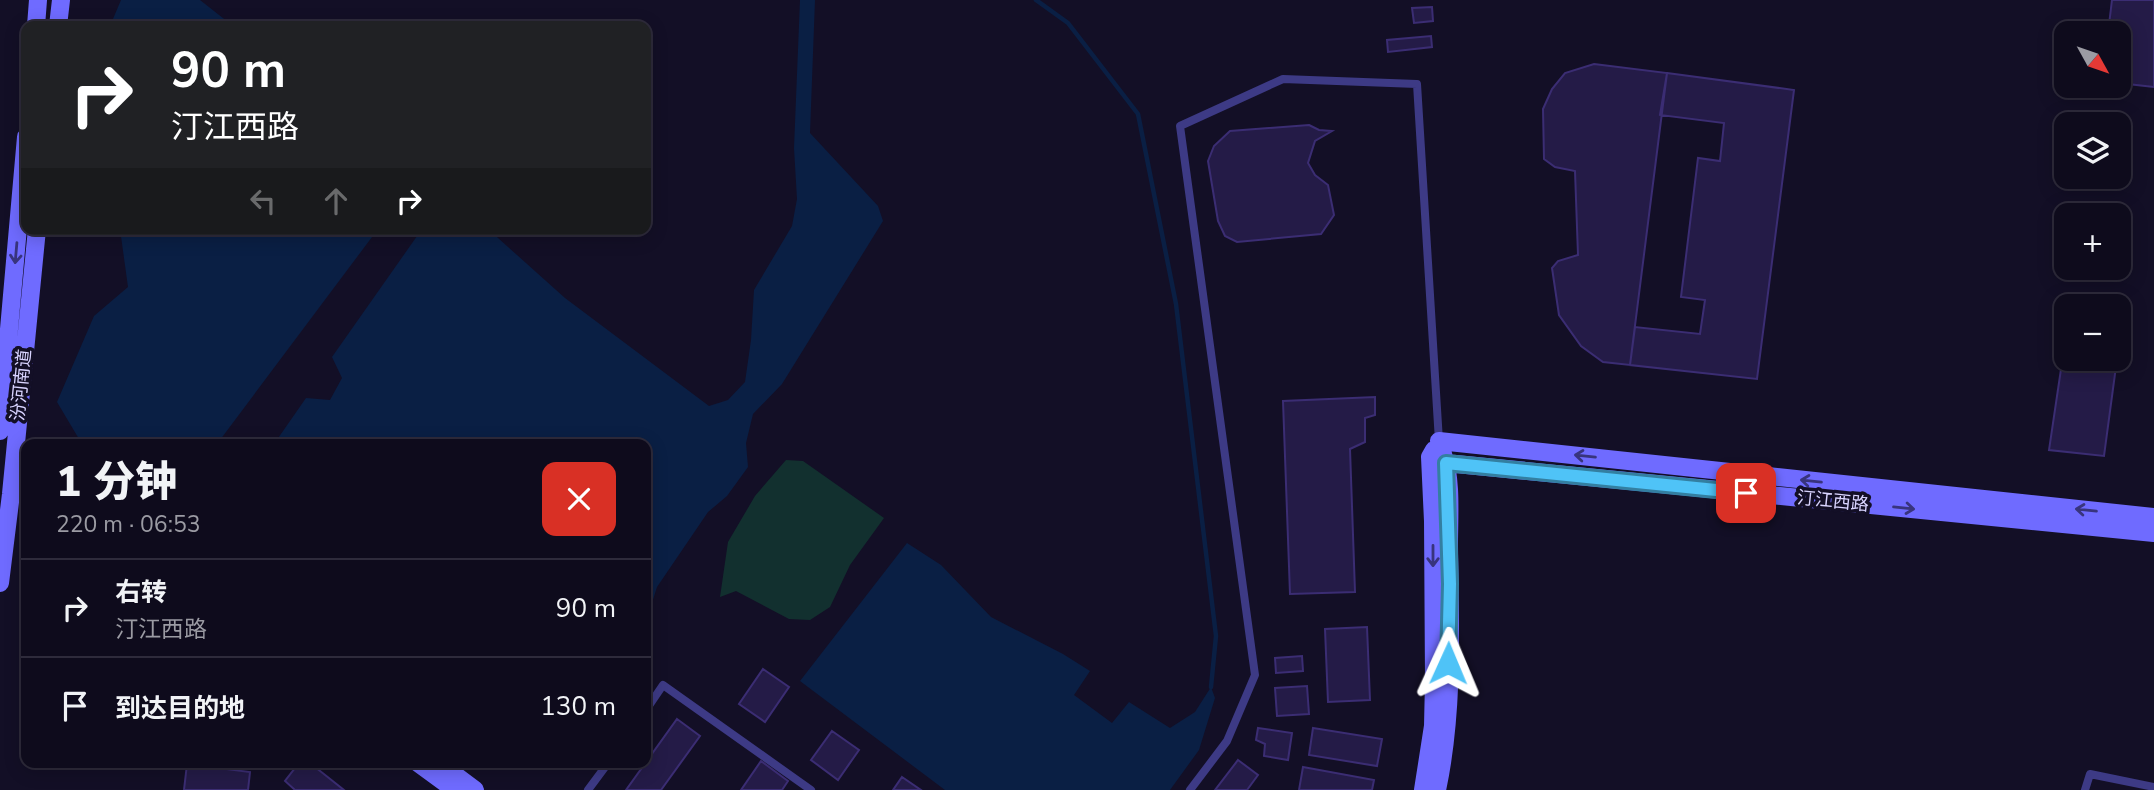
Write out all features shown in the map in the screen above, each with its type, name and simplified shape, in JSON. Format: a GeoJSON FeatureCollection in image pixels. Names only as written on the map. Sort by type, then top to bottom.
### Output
{"type":"FeatureCollection","features":[{"type":"Feature","properties":{"kind":"street"},"geometry":{"type":"LineString","coordinates":[[36,21],[38,0]]}},
{"type":"Feature","properties":{"kind":"street"},"geometry":{"type":"LineString","coordinates":[[59,21],[61,0]]}},
{"type":"Feature","properties":{"kind":"street","name":"汾河南道"},"geometry":{"type":"LineString","coordinates":[[0,432],[21,194]]}},
{"type":"Feature","properties":{"kind":"street","name":"汾河南道"},"geometry":{"type":"LineString","coordinates":[[0,583],[13,486],[36,235]]}},
{"type":"Feature","properties":{"kind":"street"},"geometry":{"type":"LineString","coordinates":[[1423,790],[1433,726],[1433,521],[1439,441]]}},
{"type":"Feature","properties":{"kind":"street","name":"汀江西路"},"geometry":{"type":"LineString","coordinates":[[1439,441],[2154,517]]}},
{"type":"Feature","properties":{"kind":"street"},"geometry":{"type":"LineString","coordinates":[[1437,790],[1443,763],[1448,690],[1450,584],[1438,460]]}},
{"type":"Feature","properties":{"kind":"street","name":"汀江西路"},"geometry":{"type":"LineString","coordinates":[[1438,460],[2154,533]]}},
{"type":"Feature","properties":{"kind":"street"},"geometry":{"type":"LineString","coordinates":[[425,768],[455,790]]}},
{"type":"Feature","properties":{"kind":"street"},"geometry":{"type":"LineString","coordinates":[[446,768],[475,790]]}},
{"type":"Feature","properties":{"kind":"lane"},"geometry":{"type":"LineString","coordinates":[[1190,790],[1227,741],[1255,675],[1180,126],[1283,79],[1417,84],[1439,441]]}},
{"type":"Feature","properties":{"kind":"lane"},"geometry":{"type":"LineString","coordinates":[[651,703],[663,685],[811,790]]}},
{"type":"Feature","properties":{"kind":"lane"},"geometry":{"type":"LineString","coordinates":[[589,790],[604,768]]}},
{"type":"Feature","properties":{"kind":"lane"},"geometry":{"type":"LineString","coordinates":[[2085,790],[2090,774],[2154,787]]}},
{"type":"Feature","properties":{"kind":"green space"},"geometry":{"type":"Polygon","coordinates":[[[786,460],[803,461],[884,518],[850,565],[830,607],[810,620],[789,619],[736,591],[720,597],[728,542],[755,496],[786,460]]]}},
{"type":"Feature","properties":{"kind":"water"},"geometry":{"type":"Polygon","coordinates":[[[121,0],[200,0],[227,21],[112,21],[121,0]]]}},
{"type":"Feature","properties":{"kind":"water"},"geometry":{"type":"Polygon","coordinates":[[[800,0],[815,0],[810,133],[878,206],[883,221],[782,384],[753,414],[746,443],[748,467],[727,496],[708,512],[657,587],[651,606],[651,439],[277,439],[306,398],[330,400],[342,378],[332,357],[418,235],[495,235],[565,298],[709,406],[728,400],[745,382],[754,290],[792,226],[797,199],[794,148],[800,0]]]}},
{"type":"Feature","properties":{"kind":"water"},"geometry":{"type":"Polygon","coordinates":[[[121,235],[374,235],[221,439],[79,439],[57,402],[94,316],[128,287],[121,235]]]}},
{"type":"Feature","properties":{"kind":"water"},"geometry":{"type":"Polygon","coordinates":[[[907,543],[941,565],[991,617],[1090,671],[1074,695],[1112,723],[1129,702],[1170,728],[1195,712],[1211,687],[1215,698],[1199,750],[1170,790],[945,790],[800,681],[907,543]]]}},
{"type":"Feature","properties":{"kind":"building"},"geometry":{"type":"Polygon","coordinates":[[[2112,0],[2154,0],[2154,87],[2132,84],[2132,21],[2109,21],[2112,0]]]}},
{"type":"Feature","properties":{"kind":"building"},"geometry":{"type":"Polygon","coordinates":[[[1432,7],[1433,21],[1414,23],[1412,8],[1432,7]]]}},
{"type":"Feature","properties":{"kind":"building"},"geometry":{"type":"Polygon","coordinates":[[[1431,36],[1432,47],[1388,52],[1387,40],[1431,36]]]}},
{"type":"Feature","properties":{"kind":"building"},"geometry":{"type":"Polygon","coordinates":[[[1594,64],[1667,73],[1630,365],[1603,362],[1581,346],[1559,315],[1552,268],[1558,261],[1578,255],[1575,171],[1555,167],[1544,159],[1543,109],[1552,89],[1565,73],[1594,64]]]}},
{"type":"Feature","properties":{"kind":"building"},"geometry":{"type":"Polygon","coordinates":[[[1667,73],[1794,90],[1757,379],[1630,365],[1635,327],[1700,334],[1705,300],[1681,297],[1698,158],[1720,161],[1724,123],[1660,115],[1667,73]]]}},
{"type":"Feature","properties":{"kind":"building"},"geometry":{"type":"Polygon","coordinates":[[[1309,125],[1319,130],[1332,131],[1315,141],[1308,163],[1315,175],[1328,185],[1334,215],[1321,234],[1237,242],[1225,236],[1218,221],[1208,161],[1214,146],[1230,131],[1309,125]]]}},
{"type":"Feature","properties":{"kind":"building"},"geometry":{"type":"Polygon","coordinates":[[[2061,371],[2115,371],[2104,456],[2049,450],[2061,371]]]}},
{"type":"Feature","properties":{"kind":"building"},"geometry":{"type":"Polygon","coordinates":[[[1375,397],[1375,415],[1365,418],[1365,442],[1350,449],[1355,592],[1290,594],[1283,401],[1375,397]]]}},
{"type":"Feature","properties":{"kind":"building"},"geometry":{"type":"Polygon","coordinates":[[[1367,627],[1370,700],[1328,702],[1325,629],[1367,627]]]}},
{"type":"Feature","properties":{"kind":"building"},"geometry":{"type":"Polygon","coordinates":[[[1302,656],[1303,671],[1276,673],[1275,658],[1302,656]]]}},
{"type":"Feature","properties":{"kind":"building"},"geometry":{"type":"Polygon","coordinates":[[[763,669],[789,687],[765,722],[739,704],[763,669]]]}},
{"type":"Feature","properties":{"kind":"building"},"geometry":{"type":"Polygon","coordinates":[[[1307,686],[1309,714],[1277,716],[1275,688],[1307,686]]]}},
{"type":"Feature","properties":{"kind":"building"},"geometry":{"type":"Polygon","coordinates":[[[677,719],[700,736],[661,790],[626,790],[642,768],[651,768],[651,755],[677,719]]]}},
{"type":"Feature","properties":{"kind":"building"},"geometry":{"type":"Polygon","coordinates":[[[1258,728],[1292,733],[1288,760],[1264,756],[1265,744],[1256,740],[1258,728]]]}},
{"type":"Feature","properties":{"kind":"building"},"geometry":{"type":"Polygon","coordinates":[[[1313,728],[1382,739],[1377,766],[1309,755],[1313,728]]]}},
{"type":"Feature","properties":{"kind":"building"},"geometry":{"type":"Polygon","coordinates":[[[832,731],[859,750],[838,780],[811,760],[832,731]]]}},
{"type":"Feature","properties":{"kind":"building"},"geometry":{"type":"Polygon","coordinates":[[[1238,760],[1258,775],[1247,790],[1215,790],[1238,760]]]}},
{"type":"Feature","properties":{"kind":"building"},"geometry":{"type":"Polygon","coordinates":[[[761,761],[788,781],[782,790],[741,790],[761,761]]]}},
{"type":"Feature","properties":{"kind":"building"},"geometry":{"type":"Polygon","coordinates":[[[1303,767],[1374,780],[1372,790],[1299,790],[1303,767]]]}},
{"type":"Feature","properties":{"kind":"building"},"geometry":{"type":"Polygon","coordinates":[[[187,768],[250,772],[248,790],[184,790],[187,768]]]}},
{"type":"Feature","properties":{"kind":"building"},"geometry":{"type":"Polygon","coordinates":[[[295,768],[316,768],[344,790],[295,790],[285,781],[295,768]]]}},
{"type":"Feature","properties":{"kind":"building"},"geometry":{"type":"Polygon","coordinates":[[[902,777],[921,790],[893,790],[902,777]]]}},
{"type":"Feature","properties":{"kind":"waterway"},"geometry":{"type":"LineString","coordinates":[[1036,0],[1068,23],[1138,114],[1176,304],[1216,636],[1211,687]]}},
{"type":"Feature","properties":{"kind":"route"},"geometry":{"type":"LineString","coordinates":[[1448,663],[1450,584],[1446,463],[1746,493]]}}]}
